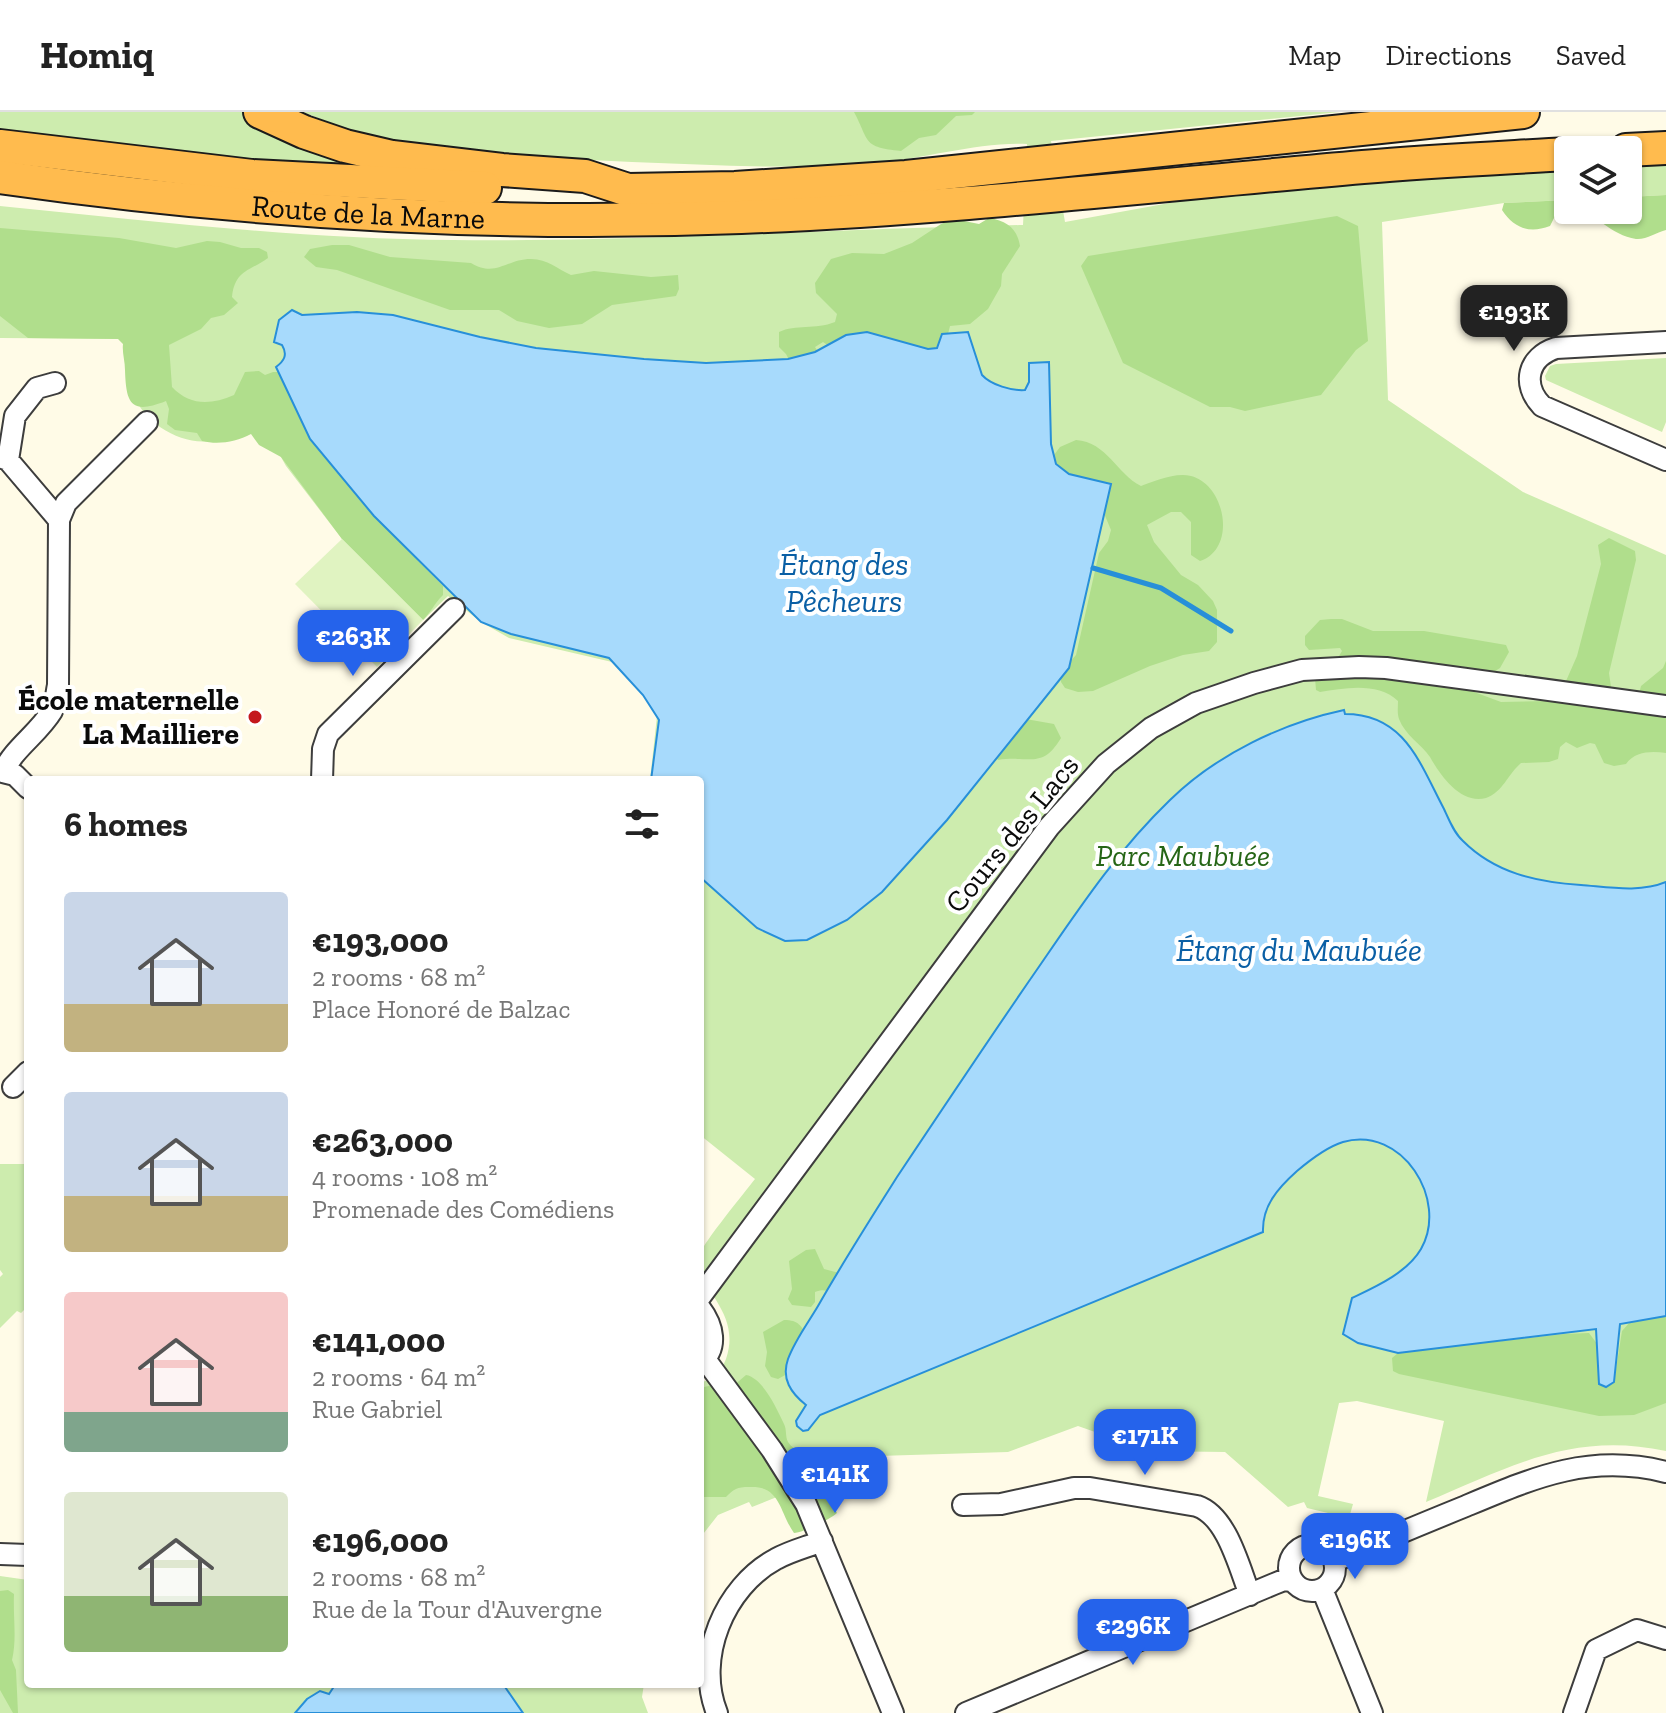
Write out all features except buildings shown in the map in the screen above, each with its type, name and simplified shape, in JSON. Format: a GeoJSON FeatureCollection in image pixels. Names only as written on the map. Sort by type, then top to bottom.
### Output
{"type":"FeatureCollection","features":[{"type":"Feature","properties":{"kind":"highway"},"geometry":{"type":"LineString","coordinates":[[260,112],[331,141],[392,157],[585,176],[628,190]]}},
{"type":"Feature","properties":{"kind":"highway","name":"Route de la Marne"},"geometry":{"type":"LineString","coordinates":[[0,146],[146,165],[328,181],[511,189],[735,188],[1014,166],[1523,112]]}},
{"type":"Feature","properties":{"kind":"highway"},"geometry":{"type":"LineString","coordinates":[[1642,149],[1666,148]]}},
{"type":"Feature","properties":{"kind":"highway","name":"Route de la Marne"},"geometry":{"type":"LineString","coordinates":[[0,177],[139,195],[293,209],[508,220],[737,217],[841,213],[1366,167],[1554,155]]}},
{"type":"Feature","properties":{"kind":"highway"},"geometry":{"type":"LineString","coordinates":[[0,197],[238,220],[293,209]]}},
{"type":"Feature","properties":{"kind":"street"},"geometry":{"type":"LineString","coordinates":[[1666,342],[1556,348],[1543,352],[1531,372],[1530,385],[1534,398],[1542,406],[1666,460]]}},
{"type":"Feature","properties":{"kind":"street"},"geometry":{"type":"LineString","coordinates":[[55,383],[37,388],[15,416],[4,459],[59,520]]}},
{"type":"Feature","properties":{"kind":"street"},"geometry":{"type":"LineString","coordinates":[[24,784],[15,775],[1,773],[10,756],[54,708],[58,685],[59,520],[66,503],[147,422]]}},
{"type":"Feature","properties":{"kind":"street"},"geometry":{"type":"LineString","coordinates":[[322,776],[323,749],[328,734],[454,609]]}},
{"type":"Feature","properties":{"kind":"street","name":"Cours des Lacs"},"geometry":{"type":"LineString","coordinates":[[704,1292],[1049,827],[1106,764],[1151,728],[1196,703],[1254,683],[1302,670],[1330,668],[1414,671],[1666,706]]}},
{"type":"Feature","properties":{"kind":"street"},"geometry":{"type":"LineString","coordinates":[[13,1087],[24,1076]]}},
{"type":"Feature","properties":{"kind":"street"},"geometry":{"type":"LineString","coordinates":[[704,1316],[712,1332],[713,1343],[704,1358]]}},
{"type":"Feature","properties":{"kind":"street"},"geometry":{"type":"LineString","coordinates":[[704,1363],[718,1374],[806,1504],[893,1713]]}},
{"type":"Feature","properties":{"kind":"street"},"geometry":{"type":"LineString","coordinates":[[1333,1558],[1342,1558],[1549,1473],[1605,1464],[1632,1465],[1666,1472]]}},
{"type":"Feature","properties":{"kind":"street"},"geometry":{"type":"LineString","coordinates":[[963,1505],[1001,1504],[1082,1488],[1197,1506],[1209,1511],[1222,1526],[1250,1595]]}},
{"type":"Feature","properties":{"kind":"street"},"geometry":{"type":"LineString","coordinates":[[717,1713],[713,1704],[709,1658],[722,1619],[741,1586],[774,1560],[822,1541]]}},
{"type":"Feature","properties":{"kind":"street"},"geometry":{"type":"LineString","coordinates":[[966,1713],[1284,1580],[1309,1591],[1322,1589],[1333,1580],[1333,1558],[1317,1545],[1303,1546],[1292,1555],[1290,1561],[1292,1581]]}},
{"type":"Feature","properties":{"kind":"street"},"geometry":{"type":"LineString","coordinates":[[0,1554],[24,1555]]}},
{"type":"Feature","properties":{"kind":"street"},"geometry":{"type":"LineString","coordinates":[[1322,1589],[1372,1713]]}},
{"type":"Feature","properties":{"kind":"street"},"geometry":{"type":"LineString","coordinates":[[1574,1713],[1596,1650],[1637,1630],[1666,1639]]}},
{"type":"Feature","properties":{"kind":"green space"},"geometry":{"type":"Polygon","coordinates":[[[0,112],[244,112],[268,124],[398,168],[223,159],[0,132],[0,112]]]}},
{"type":"Feature","properties":{"kind":"green space","name":"Parc Maubuée"},"geometry":{"type":"Polygon","coordinates":[[[303,112],[1340,112],[1051,141],[1065,222],[1186,200],[1554,166],[1554,201],[1504,203],[1382,222],[1388,400],[1523,492],[1666,555],[1666,1451],[1632,1446],[1571,1449],[1514,1465],[1426,1502],[1444,1421],[1357,1401],[1339,1403],[1318,1496],[1353,1504],[1349,1518],[1307,1508],[1304,1502],[1288,1507],[1225,1452],[1149,1451],[1078,1426],[1008,1452],[878,1456],[752,1507],[749,1502],[718,1515],[704,1533],[704,1381],[722,1368],[729,1342],[723,1313],[704,1280],[704,1247],[755,1179],[704,1138],[704,776],[650,776],[657,716],[643,695],[612,662],[509,638],[481,622],[448,596],[423,620],[342,539],[286,466],[262,423],[209,441],[187,439],[164,430],[138,404],[127,339],[0,338],[0,206],[283,233],[396,239],[667,237],[1023,225],[1027,144],[846,165],[754,166],[543,158],[395,143],[360,134],[303,112]]]}},
{"type":"Feature","properties":{"kind":"green space"},"geometry":{"type":"Polygon","coordinates":[[[854,112],[975,112],[956,116],[936,135],[919,138],[901,151],[873,145],[854,112]]]}},
{"type":"Feature","properties":{"kind":"green space"},"geometry":{"type":"Polygon","coordinates":[[[1666,159],[1666,195],[1642,196],[1642,161],[1666,159]]]}},
{"type":"Feature","properties":{"kind":"green space"},"geometry":{"type":"Polygon","coordinates":[[[1666,195],[1666,230],[1636,239],[1603,224],[1642,224],[1642,196],[1666,195]]]}},
{"type":"Feature","properties":{"kind":"green space"},"geometry":{"type":"Polygon","coordinates":[[[1554,201],[1554,218],[1550,226],[1523,228],[1502,210],[1504,203],[1554,201]]]}},
{"type":"Feature","properties":{"kind":"green space"},"geometry":{"type":"Polygon","coordinates":[[[1337,216],[1358,226],[1368,341],[1356,350],[1321,395],[1245,411],[1210,407],[1123,363],[1081,266],[1088,256],[1337,216]]]}},
{"type":"Feature","properties":{"kind":"green space"},"geometry":{"type":"Polygon","coordinates":[[[989,218],[1010,226],[1020,246],[1002,274],[1001,286],[988,309],[970,324],[950,326],[944,350],[832,348],[823,342],[815,347],[820,355],[790,362],[779,347],[779,332],[835,322],[837,314],[816,293],[815,283],[831,259],[852,253],[884,254],[912,243],[954,219],[979,224],[989,218]]]}},
{"type":"Feature","properties":{"kind":"green space"},"geometry":{"type":"Polygon","coordinates":[[[0,228],[119,238],[176,248],[207,241],[220,242],[267,252],[268,258],[244,272],[236,281],[232,297],[238,303],[224,315],[211,318],[201,329],[169,345],[172,387],[193,401],[217,401],[234,395],[245,372],[259,371],[265,375],[283,372],[343,478],[374,516],[443,586],[443,595],[426,617],[423,620],[342,539],[281,457],[259,445],[251,434],[227,442],[202,441],[197,433],[175,430],[167,424],[169,409],[166,401],[145,407],[133,404],[127,391],[123,344],[118,339],[28,338],[0,316],[0,228]]]}},
{"type":"Feature","properties":{"kind":"green space"},"geometry":{"type":"Polygon","coordinates":[[[349,245],[390,257],[471,263],[487,269],[537,259],[571,275],[594,271],[651,277],[678,275],[679,289],[676,296],[612,305],[582,324],[549,328],[517,321],[499,310],[450,310],[337,270],[316,267],[304,257],[310,249],[349,245]]]}},
{"type":"Feature","properties":{"kind":"green space"},"geometry":{"type":"Polygon","coordinates":[[[1666,358],[1666,422],[1662,432],[1546,380],[1545,376],[1550,366],[1556,364],[1666,358]]]}},
{"type":"Feature","properties":{"kind":"green space"},"geometry":{"type":"Polygon","coordinates":[[[1076,440],[1096,446],[1141,486],[1178,475],[1191,476],[1203,482],[1219,504],[1223,531],[1212,554],[1200,561],[1191,555],[1191,522],[1181,512],[1171,512],[1147,525],[1154,542],[1181,575],[1198,585],[1213,601],[1217,610],[1217,642],[1209,651],[1183,655],[1093,691],[1078,692],[1065,688],[1060,673],[1076,655],[1099,553],[1108,541],[1111,530],[1101,506],[1070,483],[1051,459],[1060,447],[1076,440]]]}},
{"type":"Feature","properties":{"kind":"green space"},"geometry":{"type":"Polygon","coordinates":[[[1609,538],[1635,551],[1636,560],[1609,673],[1610,690],[1638,698],[1641,686],[1663,668],[1666,661],[1666,753],[1644,753],[1626,764],[1614,766],[1604,763],[1595,744],[1577,748],[1566,742],[1560,747],[1558,759],[1521,763],[1497,792],[1477,799],[1460,793],[1446,780],[1402,725],[1398,701],[1390,695],[1361,688],[1316,690],[1315,678],[1343,662],[1339,656],[1342,651],[1340,648],[1309,650],[1305,645],[1305,636],[1320,620],[1342,619],[1373,631],[1424,631],[1506,645],[1509,652],[1500,668],[1492,673],[1417,681],[1466,689],[1501,702],[1546,701],[1555,696],[1566,681],[1577,656],[1601,564],[1598,545],[1609,538]]]}},
{"type":"Feature","properties":{"kind":"green space"},"geometry":{"type":"Polygon","coordinates":[[[342,539],[423,620],[377,667],[295,584],[342,539]]]}},
{"type":"Feature","properties":{"kind":"green space"},"geometry":{"type":"Polygon","coordinates":[[[1020,718],[1054,724],[1061,738],[1041,758],[998,760],[991,750],[1020,718]]]}},
{"type":"Feature","properties":{"kind":"green space"},"geometry":{"type":"Polygon","coordinates":[[[0,1164],[24,1164],[24,1310],[21,1313],[17,1311],[0,1328],[0,1277],[3,1274],[0,1270],[0,1164]]]}},
{"type":"Feature","properties":{"kind":"green space"},"geometry":{"type":"Polygon","coordinates":[[[815,1249],[824,1269],[843,1274],[837,1296],[818,1291],[811,1307],[792,1305],[788,1299],[792,1289],[789,1261],[806,1250],[815,1249]]]}},
{"type":"Feature","properties":{"kind":"green space"},"geometry":{"type":"Polygon","coordinates":[[[1666,1316],[1666,1403],[1634,1415],[1599,1416],[1393,1371],[1392,1358],[1398,1353],[1589,1333],[1598,1345],[1599,1384],[1614,1382],[1622,1331],[1630,1322],[1666,1316]]]}},
{"type":"Feature","properties":{"kind":"green space"},"geometry":{"type":"Polygon","coordinates":[[[784,1320],[796,1322],[808,1337],[796,1369],[778,1379],[771,1377],[765,1366],[767,1352],[763,1332],[784,1320]]]}},
{"type":"Feature","properties":{"kind":"green space"},"geometry":{"type":"Polygon","coordinates":[[[746,1375],[758,1382],[769,1395],[784,1424],[788,1442],[817,1466],[837,1513],[794,1533],[778,1501],[767,1490],[739,1488],[726,1497],[704,1497],[704,1387],[732,1387],[746,1375]]]}},
{"type":"Feature","properties":{"kind":"green space"},"geometry":{"type":"Polygon","coordinates":[[[0,1576],[24,1579],[24,1688],[643,1688],[642,1697],[648,1713],[0,1713],[0,1576]]]}},
{"type":"Feature","properties":{"kind":"green space"},"geometry":{"type":"Polygon","coordinates":[[[8,1590],[14,1594],[12,1660],[16,1670],[18,1713],[13,1713],[0,1690],[0,1591],[8,1590]]]}},
{"type":"Feature","properties":{"kind":"water","name":"Étang des Pêcheurs"},"geometry":{"type":"Polygon","coordinates":[[[292,310],[302,315],[357,312],[393,315],[536,348],[706,363],[788,359],[815,352],[846,335],[867,332],[928,349],[937,348],[942,334],[968,332],[982,375],[996,384],[1020,390],[1025,390],[1029,382],[1029,363],[1049,362],[1051,444],[1056,464],[1069,474],[1111,484],[1069,668],[947,820],[882,892],[847,920],[807,940],[785,941],[757,928],[704,881],[704,776],[652,776],[659,720],[643,695],[609,658],[511,634],[481,622],[374,516],[310,439],[276,367],[285,355],[282,345],[274,342],[279,320],[292,310]]]}},
{"type":"Feature","properties":{"kind":"water","name":"Étang du Maubuée"},"geometry":{"type":"Polygon","coordinates":[[[1344,710],[1345,714],[1365,716],[1396,732],[1418,759],[1457,834],[1489,861],[1517,874],[1564,884],[1635,888],[1666,882],[1666,1316],[1620,1324],[1614,1382],[1606,1387],[1599,1384],[1596,1329],[1398,1353],[1358,1343],[1343,1334],[1352,1298],[1390,1278],[1415,1258],[1428,1230],[1429,1209],[1415,1171],[1401,1155],[1384,1145],[1364,1140],[1343,1142],[1313,1158],[1284,1184],[1268,1206],[1263,1232],[820,1415],[808,1430],[803,1431],[796,1421],[806,1405],[792,1390],[786,1373],[794,1345],[897,1177],[1098,882],[1150,820],[1208,768],[1275,732],[1344,710]]]}},
{"type":"Feature","properties":{"kind":"water"},"geometry":{"type":"Polygon","coordinates":[[[333,1688],[506,1688],[523,1713],[295,1713],[307,1699],[320,1691],[329,1694],[333,1688]]]}},
{"type":"Feature","properties":{"kind":"waterway"},"geometry":{"type":"LineString","coordinates":[[1093,568],[1161,588],[1231,631]]}},
{"type":"Feature","properties":{"kind":"place","name":"École maternelle La Mailliere"},"geometry":{"type":"Point","coordinates":[255,717]}}]}
